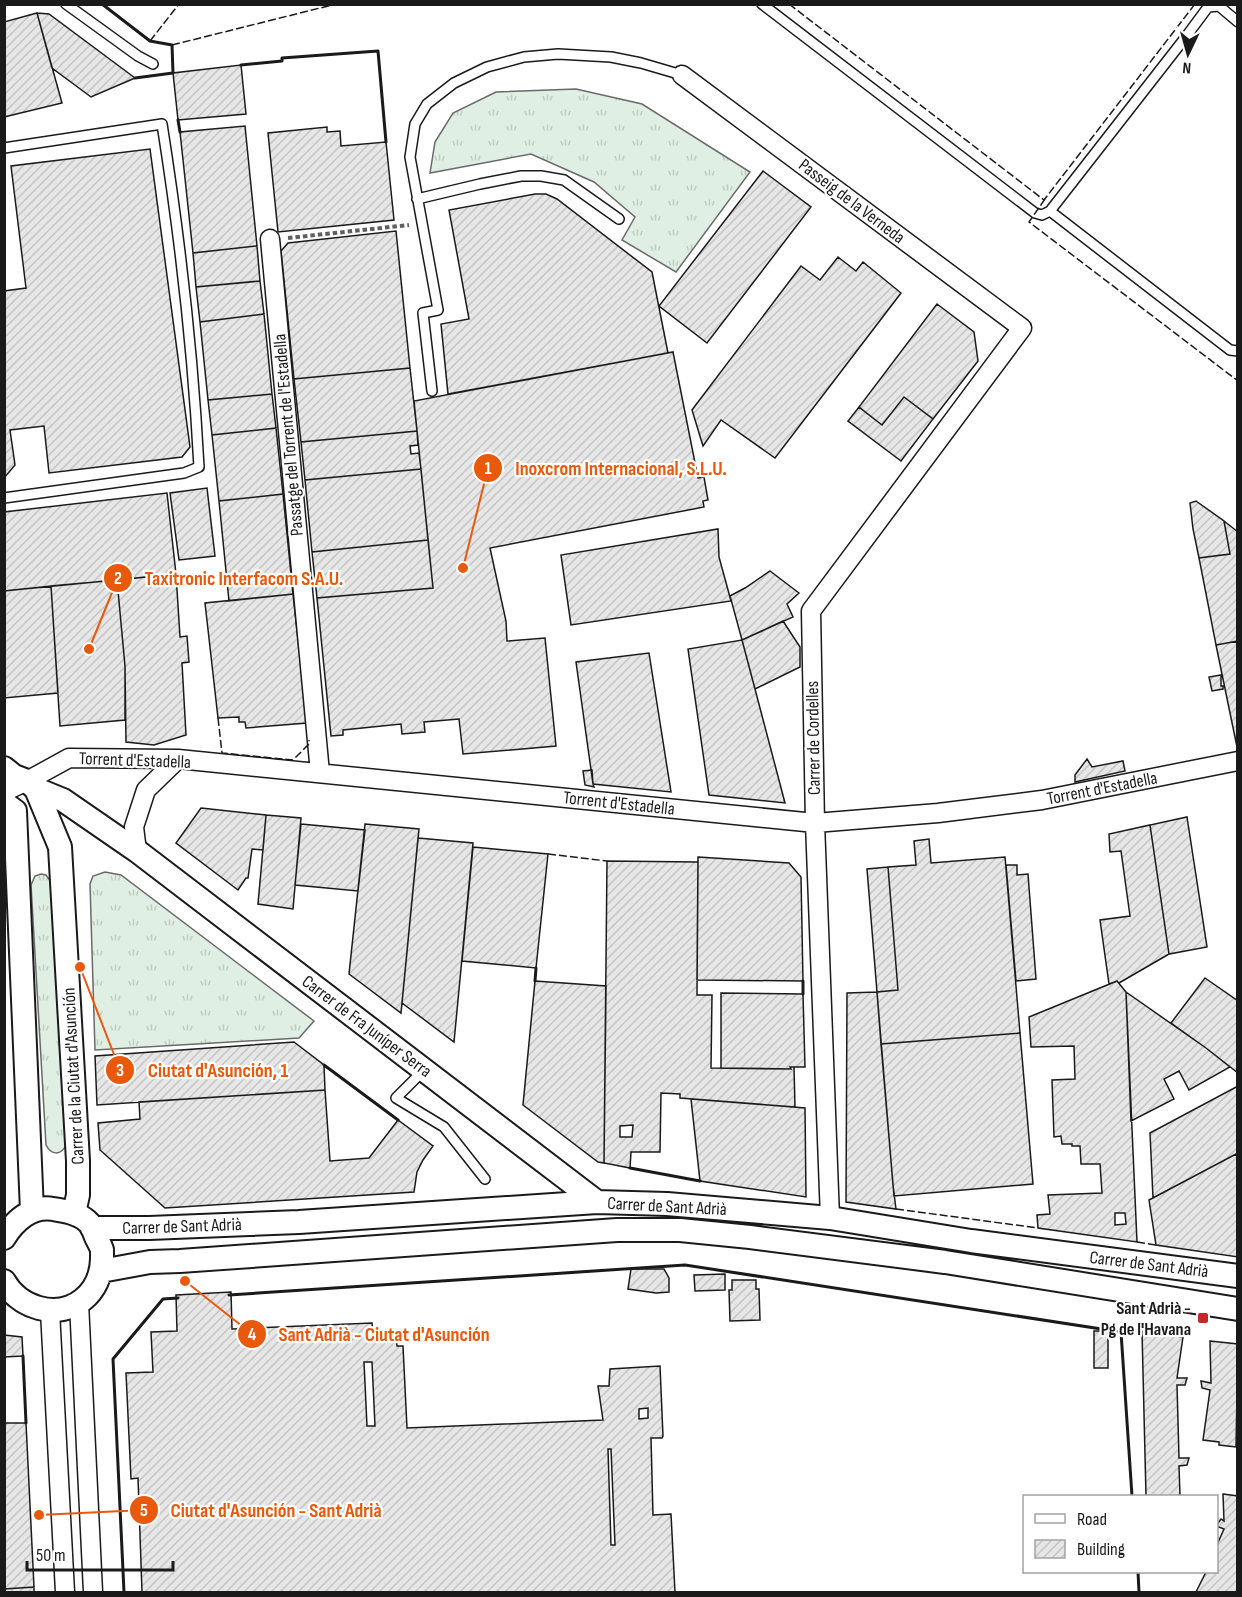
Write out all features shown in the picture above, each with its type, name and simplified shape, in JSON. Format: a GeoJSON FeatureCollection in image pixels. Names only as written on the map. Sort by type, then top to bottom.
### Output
{"type":"FeatureCollection","features":[{"type":"Feature","properties":{"kind":"street","name":"Passeig de la Verneda"},"geometry":{"type":"LineString","coordinates":[[682,75],[1022,328]]}},
{"type":"Feature","properties":{"kind":"street","name":"Passatge del Torrent de l'Estadella"},"geometry":{"type":"LineString","coordinates":[[270,239],[320,773]]}},
{"type":"Feature","properties":{"kind":"street","name":"Carrer de Cordelles"},"geometry":{"type":"LineString","coordinates":[[830,1218],[815,823],[811,611],[1022,328]]}},
{"type":"Feature","properties":{"kind":"street","name":"Torrent d'Estadella"},"geometry":{"type":"LineString","coordinates":[[17,781],[69,758],[178,759],[815,823],[938,813],[1042,800],[1238,761]]}},
{"type":"Feature","properties":{"kind":"street"},"geometry":{"type":"LineString","coordinates":[[136,851],[135,827],[146,790],[178,759]]}},
{"type":"Feature","properties":{"kind":"street","name":"Carrer de Fra Juníper Serra"},"geometry":{"type":"LineString","coordinates":[[17,781],[63,800],[136,851],[597,1202]]}},
{"type":"Feature","properties":{"kind":"street","name":"Carrer de la Ciutat d'Asunción"},"geometry":{"type":"LineString","coordinates":[[17,781],[60,847],[78,1161],[78,1195],[74,1213]]}},
{"type":"Feature","properties":{"kind":"street"},"geometry":{"type":"LineString","coordinates":[[10,807],[32,1211]]}},
{"type":"Feature","properties":{"kind":"street","name":"Carrer de Sant Adrià"},"geometry":{"type":"LineString","coordinates":[[92,1228],[299,1222],[597,1202],[667,1204],[830,1218],[971,1241],[1238,1276]]}},
{"type":"Feature","properties":{"kind":"street"},"geometry":{"type":"LineString","coordinates":[[4,1238],[16,1222],[32,1211],[50,1208],[74,1213],[88,1222],[102,1250],[101,1271],[94,1288],[79,1303],[64,1309],[50,1311],[27,1305],[12,1292],[5,1282]]}},
{"type":"Feature","properties":{"kind":"street","name":"Carrer de Sant Adrià"},"geometry":{"type":"LineString","coordinates":[[101,1271],[150,1262],[617,1230],[680,1230],[945,1262],[1238,1309]]}},
{"type":"Feature","properties":{"kind":"street"},"geometry":{"type":"LineString","coordinates":[[79,1303],[93,1593]]}},
{"type":"Feature","properties":{"kind":"street"},"geometry":{"type":"LineString","coordinates":[[50,1311],[65,1593]]}},
{"type":"Feature","properties":{"kind":"lane"},"geometry":{"type":"LineString","coordinates":[[66,4],[138,56],[153,64]]}},
{"type":"Feature","properties":{"kind":"lane"},"geometry":{"type":"LineString","coordinates":[[762,4],[1035,213],[1042,215],[1050,211],[1208,7],[1219,6],[1238,22]]}},
{"type":"Feature","properties":{"kind":"lane"},"geometry":{"type":"LineString","coordinates":[[432,391],[423,313],[438,310],[410,157],[416,124],[427,104],[454,83],[487,67],[524,57],[558,54],[610,57],[682,75]]}},
{"type":"Feature","properties":{"kind":"lane"},"geometry":{"type":"LineString","coordinates":[[4,148],[162,124],[176,212],[195,389],[199,467],[184,473],[4,498]]}},
{"type":"Feature","properties":{"kind":"lane"},"geometry":{"type":"LineString","coordinates":[[417,199],[521,176],[541,176],[564,180],[619,219]]}},
{"type":"Feature","properties":{"kind":"lane"},"geometry":{"type":"LineString","coordinates":[[1050,211],[1230,350],[1238,351]]}},
{"type":"Feature","properties":{"kind":"lane"},"geometry":{"type":"LineString","coordinates":[[424,1070],[396,1098],[444,1127],[485,1179]]}},
{"type":"Feature","properties":{"kind":"path"},"geometry":{"type":"LineString","coordinates":[[270,239],[422,224]]}},
{"type":"Feature","properties":{"kind":"green space"},"geometry":{"type":"Polygon","coordinates":[[[576,89],[642,104],[750,172],[676,272],[622,240],[635,217],[594,182],[531,154],[430,173],[435,142],[453,113],[496,92],[576,89]]]}},
{"type":"Feature","properties":{"kind":"green space"},"geometry":{"type":"Polygon","coordinates":[[[105,872],[121,875],[314,1021],[299,1038],[95,1050],[90,884],[93,876],[105,872]]]}},
{"type":"Feature","properties":{"kind":"green space"},"geometry":{"type":"Polygon","coordinates":[[[46,875],[51,882],[66,1145],[64,1149],[56,1153],[46,1145],[31,885],[35,876],[46,875]]]}},
{"type":"Feature","properties":{"kind":"building"},"geometry":{"type":"Polygon","coordinates":[[[37,13],[49,14],[135,78],[91,97],[52,68],[37,13]]]}},
{"type":"Feature","properties":{"kind":"building"},"geometry":{"type":"Polygon","coordinates":[[[37,13],[62,103],[4,117],[4,22],[37,13]]]}},
{"type":"Feature","properties":{"kind":"building"},"geometry":{"type":"Polygon","coordinates":[[[241,65],[246,114],[178,120],[173,73],[241,65]]]}},
{"type":"Feature","properties":{"kind":"building"},"geometry":{"type":"Polygon","coordinates":[[[245,126],[257,246],[193,253],[180,132],[245,126]]]}},
{"type":"Feature","properties":{"kind":"building"},"geometry":{"type":"Polygon","coordinates":[[[327,127],[327,132],[340,131],[341,146],[386,142],[394,220],[278,232],[268,133],[327,127]]]}},
{"type":"Feature","properties":{"kind":"building"},"geometry":{"type":"Polygon","coordinates":[[[150,149],[190,447],[182,457],[49,473],[44,426],[10,430],[15,465],[4,478],[4,291],[26,288],[11,166],[150,149]]]}},
{"type":"Feature","properties":{"kind":"building"},"geometry":{"type":"Polygon","coordinates":[[[763,171],[811,207],[707,343],[659,306],[763,171]]]}},
{"type":"Feature","properties":{"kind":"building"},"geometry":{"type":"Polygon","coordinates":[[[546,194],[557,199],[652,272],[668,353],[448,394],[441,324],[469,319],[449,210],[546,194]]]}},
{"type":"Feature","properties":{"kind":"building"},"geometry":{"type":"Polygon","coordinates":[[[396,231],[410,368],[294,379],[281,251],[288,243],[396,231]]]}},
{"type":"Feature","properties":{"kind":"building"},"geometry":{"type":"Polygon","coordinates":[[[257,246],[260,281],[196,287],[193,253],[257,246]]]}},
{"type":"Feature","properties":{"kind":"building"},"geometry":{"type":"Polygon","coordinates":[[[838,257],[856,271],[863,262],[901,293],[775,458],[721,420],[703,446],[692,410],[801,266],[820,280],[838,257]]]}},
{"type":"Feature","properties":{"kind":"building"},"geometry":{"type":"Polygon","coordinates":[[[260,281],[264,314],[200,322],[196,287],[260,281]]]}},
{"type":"Feature","properties":{"kind":"building"},"geometry":{"type":"Polygon","coordinates":[[[937,304],[974,332],[978,361],[933,419],[904,397],[882,425],[859,407],[937,304]]]}},
{"type":"Feature","properties":{"kind":"building"},"geometry":{"type":"Polygon","coordinates":[[[264,314],[272,394],[208,400],[200,322],[264,314]]]}},
{"type":"Feature","properties":{"kind":"building"},"geometry":{"type":"Polygon","coordinates":[[[673,352],[698,478],[704,477],[708,500],[703,501],[704,507],[490,548],[506,621],[507,641],[545,638],[556,746],[463,754],[459,719],[424,722],[425,732],[402,734],[401,724],[343,730],[343,735],[331,736],[317,598],[433,588],[414,401],[673,352]]]}},
{"type":"Feature","properties":{"kind":"building"},"geometry":{"type":"Polygon","coordinates":[[[410,368],[417,431],[301,442],[294,379],[410,368]]]}},
{"type":"Feature","properties":{"kind":"building"},"geometry":{"type":"Polygon","coordinates":[[[272,394],[276,428],[212,435],[208,400],[272,394]]]}},
{"type":"Feature","properties":{"kind":"building"},"geometry":{"type":"Polygon","coordinates":[[[904,397],[933,419],[901,461],[848,421],[859,407],[882,425],[904,397]]]}},
{"type":"Feature","properties":{"kind":"building"},"geometry":{"type":"Polygon","coordinates":[[[276,428],[283,494],[219,501],[212,435],[276,428]]]}},
{"type":"Feature","properties":{"kind":"building"},"geometry":{"type":"Polygon","coordinates":[[[417,431],[418,445],[410,446],[411,454],[419,453],[421,469],[305,480],[301,442],[417,431]]]}},
{"type":"Feature","properties":{"kind":"building"},"geometry":{"type":"Polygon","coordinates":[[[421,469],[428,540],[312,552],[305,480],[421,469]]]}},
{"type":"Feature","properties":{"kind":"building"},"geometry":{"type":"Polygon","coordinates":[[[207,488],[215,556],[179,560],[170,493],[207,488]]]}},
{"type":"Feature","properties":{"kind":"building"},"geometry":{"type":"Polygon","coordinates":[[[167,493],[176,574],[4,591],[4,512],[167,493]]]}},
{"type":"Feature","properties":{"kind":"building"},"geometry":{"type":"Polygon","coordinates":[[[283,494],[293,594],[229,601],[219,501],[283,494]]]}},
{"type":"Feature","properties":{"kind":"building"},"geometry":{"type":"Polygon","coordinates":[[[1196,501],[1224,521],[1230,554],[1199,558],[1190,503],[1196,501]]]}},
{"type":"Feature","properties":{"kind":"building"},"geometry":{"type":"Polygon","coordinates":[[[1224,521],[1238,532],[1238,641],[1216,645],[1199,558],[1230,554],[1224,521]]]}},
{"type":"Feature","properties":{"kind":"building"},"geometry":{"type":"Polygon","coordinates":[[[718,529],[719,557],[731,601],[571,625],[561,555],[718,529]]]}},
{"type":"Feature","properties":{"kind":"building"},"geometry":{"type":"Polygon","coordinates":[[[428,540],[433,588],[317,598],[312,552],[428,540]]]}},
{"type":"Feature","properties":{"kind":"building"},"geometry":{"type":"Polygon","coordinates":[[[770,571],[799,593],[787,604],[793,617],[742,640],[730,596],[770,571]]]}},
{"type":"Feature","properties":{"kind":"building"},"geometry":{"type":"Polygon","coordinates":[[[176,574],[180,637],[187,636],[189,662],[182,663],[186,735],[154,745],[126,742],[125,666],[117,580],[176,574]]]}},
{"type":"Feature","properties":{"kind":"building"},"geometry":{"type":"Polygon","coordinates":[[[117,580],[125,666],[125,720],[60,726],[51,586],[117,580]]]}},
{"type":"Feature","properties":{"kind":"building"},"geometry":{"type":"Polygon","coordinates":[[[51,586],[58,693],[4,698],[4,591],[51,586]]]}},
{"type":"Feature","properties":{"kind":"building"},"geometry":{"type":"Polygon","coordinates":[[[293,594],[307,723],[246,728],[245,722],[239,722],[239,717],[218,718],[205,603],[293,594]]]}},
{"type":"Feature","properties":{"kind":"building"},"geometry":{"type":"Polygon","coordinates":[[[783,621],[800,647],[800,667],[755,689],[742,640],[783,621]]]}},
{"type":"Feature","properties":{"kind":"building"},"geometry":{"type":"Polygon","coordinates":[[[742,640],[785,803],[709,795],[688,649],[742,640]]]}},
{"type":"Feature","properties":{"kind":"building"},"geometry":{"type":"Polygon","coordinates":[[[1238,641],[1238,746],[1237,747],[1216,645],[1238,641]]]}},
{"type":"Feature","properties":{"kind":"building"},"geometry":{"type":"Polygon","coordinates":[[[649,653],[671,792],[593,784],[576,662],[649,653]]]}},
{"type":"Feature","properties":{"kind":"building"},"geometry":{"type":"Polygon","coordinates":[[[1221,675],[1223,689],[1212,691],[1209,677],[1221,675]]]}},
{"type":"Feature","properties":{"kind":"building"},"geometry":{"type":"Polygon","coordinates":[[[1087,759],[1092,767],[1123,761],[1125,771],[1075,782],[1075,775],[1087,759]]]}},
{"type":"Feature","properties":{"kind":"building"},"geometry":{"type":"Polygon","coordinates":[[[592,770],[594,787],[585,785],[583,771],[592,770]]]}},
{"type":"Feature","properties":{"kind":"building"},"geometry":{"type":"Polygon","coordinates":[[[201,808],[266,815],[263,850],[252,849],[248,878],[238,890],[176,843],[201,808]]]}},
{"type":"Feature","properties":{"kind":"building"},"geometry":{"type":"Polygon","coordinates":[[[266,815],[301,818],[293,909],[258,904],[266,815]]]}},
{"type":"Feature","properties":{"kind":"building"},"geometry":{"type":"Polygon","coordinates":[[[1187,817],[1207,947],[1169,954],[1150,825],[1187,817]]]}},
{"type":"Feature","properties":{"kind":"building"},"geometry":{"type":"Polygon","coordinates":[[[301,824],[365,830],[358,891],[295,885],[301,824]]]}},
{"type":"Feature","properties":{"kind":"building"},"geometry":{"type":"Polygon","coordinates":[[[365,824],[419,829],[401,1013],[349,974],[365,824]]]}},
{"type":"Feature","properties":{"kind":"building"},"geometry":{"type":"Polygon","coordinates":[[[1150,825],[1169,954],[1119,983],[1117,981],[1109,984],[1100,920],[1130,916],[1121,851],[1110,852],[1109,834],[1150,825]]]}},
{"type":"Feature","properties":{"kind":"building"},"geometry":{"type":"Polygon","coordinates":[[[418,838],[473,843],[454,1042],[402,1003],[418,838]]]}},
{"type":"Feature","properties":{"kind":"building"},"geometry":{"type":"Polygon","coordinates":[[[929,839],[931,863],[1005,857],[1020,1033],[881,1044],[877,992],[898,990],[888,867],[916,865],[914,841],[929,839]]]}},
{"type":"Feature","properties":{"kind":"building"},"geometry":{"type":"Polygon","coordinates":[[[473,847],[548,854],[536,968],[462,961],[473,847]]]}},
{"type":"Feature","properties":{"kind":"building"},"geometry":{"type":"Polygon","coordinates":[[[698,857],[789,863],[801,877],[803,981],[697,980],[698,857]]]}},
{"type":"Feature","properties":{"kind":"building"},"geometry":{"type":"Polygon","coordinates":[[[607,861],[698,862],[697,995],[712,995],[711,1068],[791,1069],[790,1067],[794,1067],[795,1107],[680,1098],[680,1094],[661,1093],[660,1152],[631,1152],[630,1168],[604,1163],[607,861]],[[633,1125],[620,1126],[620,1137],[632,1137],[633,1125]]]}},
{"type":"Feature","properties":{"kind":"building"},"geometry":{"type":"Polygon","coordinates":[[[1006,865],[1017,865],[1017,875],[1028,874],[1036,979],[1016,981],[1006,865]]]}},
{"type":"Feature","properties":{"kind":"building"},"geometry":{"type":"Polygon","coordinates":[[[888,867],[898,990],[877,992],[867,869],[888,867]]]}},
{"type":"Feature","properties":{"kind":"building"},"geometry":{"type":"Polygon","coordinates":[[[1205,978],[1238,1001],[1238,1073],[1171,1023],[1205,978]]]}},
{"type":"Feature","properties":{"kind":"building"},"geometry":{"type":"Polygon","coordinates":[[[535,981],[606,986],[604,1163],[598,1162],[523,1105],[535,981]]]}},
{"type":"Feature","properties":{"kind":"building"},"geometry":{"type":"Polygon","coordinates":[[[1117,981],[1126,992],[1137,1242],[1038,1228],[1037,1215],[1050,1214],[1048,1195],[1102,1193],[1100,1164],[1081,1164],[1080,1146],[1062,1144],[1061,1136],[1054,1137],[1052,1080],[1075,1079],[1074,1046],[1031,1047],[1029,1017],[1117,981]],[[1115,1213],[1115,1225],[1126,1224],[1125,1213],[1115,1213]]]}},
{"type":"Feature","properties":{"kind":"building"},"geometry":{"type":"Polygon","coordinates":[[[877,992],[896,1209],[846,1202],[847,993],[877,992]]]}},
{"type":"Feature","properties":{"kind":"building"},"geometry":{"type":"Polygon","coordinates":[[[1126,992],[1230,1067],[1189,1090],[1179,1071],[1164,1079],[1174,1099],[1131,1121],[1126,992]]]}},
{"type":"Feature","properties":{"kind":"building"},"geometry":{"type":"Polygon","coordinates":[[[721,993],[803,994],[805,1067],[790,1067],[791,1069],[721,1068],[721,993]]]}},
{"type":"Feature","properties":{"kind":"building"},"geometry":{"type":"Polygon","coordinates":[[[1020,1033],[1033,1184],[894,1196],[881,1044],[1020,1033]]]}},
{"type":"Feature","properties":{"kind":"building"},"geometry":{"type":"Polygon","coordinates":[[[294,1042],[324,1065],[325,1090],[97,1105],[95,1056],[294,1042]]]}},
{"type":"Feature","properties":{"kind":"building"},"geometry":{"type":"Polygon","coordinates":[[[1238,1086],[1238,1153],[1153,1198],[1150,1133],[1238,1086]]]}},
{"type":"Feature","properties":{"kind":"building"},"geometry":{"type":"Polygon","coordinates":[[[325,1090],[330,1161],[369,1158],[398,1120],[433,1146],[417,1172],[414,1192],[165,1208],[100,1150],[98,1123],[140,1119],[139,1102],[325,1090]]]}},
{"type":"Feature","properties":{"kind":"building"},"geometry":{"type":"Polygon","coordinates":[[[691,1099],[805,1108],[806,1197],[700,1181],[691,1099]]]}},
{"type":"Feature","properties":{"kind":"building"},"geometry":{"type":"Polygon","coordinates":[[[1236,1154],[1238,1158],[1238,1257],[1156,1245],[1149,1200],[1236,1154]]]}},
{"type":"Feature","properties":{"kind":"building"},"geometry":{"type":"Polygon","coordinates":[[[631,1269],[664,1269],[669,1278],[669,1292],[656,1293],[628,1289],[631,1269]]]}},
{"type":"Feature","properties":{"kind":"building"},"geometry":{"type":"Polygon","coordinates":[[[725,1274],[725,1290],[695,1291],[694,1275],[725,1274]]]}},
{"type":"Feature","properties":{"kind":"building"},"geometry":{"type":"Polygon","coordinates":[[[732,1280],[756,1280],[756,1289],[759,1289],[760,1320],[730,1321],[729,1290],[732,1290],[732,1280]]]}},
{"type":"Feature","properties":{"kind":"building"},"geometry":{"type":"Polygon","coordinates":[[[231,1292],[232,1329],[372,1323],[373,1334],[396,1334],[397,1346],[403,1346],[407,1428],[603,1420],[598,1386],[609,1386],[610,1369],[660,1366],[663,1436],[662,1438],[651,1438],[653,1515],[671,1514],[675,1592],[142,1592],[138,1478],[131,1479],[126,1373],[153,1372],[151,1332],[177,1331],[176,1295],[231,1292]],[[364,1362],[367,1426],[375,1426],[372,1362],[364,1362]],[[648,1408],[639,1409],[639,1419],[648,1418],[648,1408]],[[608,1449],[611,1545],[615,1545],[611,1449],[608,1449]]]}},
{"type":"Feature","properties":{"kind":"building"},"geometry":{"type":"Polygon","coordinates":[[[1094,1331],[1108,1331],[1108,1368],[1094,1368],[1094,1331]]]}},
{"type":"Feature","properties":{"kind":"building"},"geometry":{"type":"Polygon","coordinates":[[[1142,1331],[1183,1337],[1177,1378],[1187,1378],[1185,1385],[1177,1385],[1179,1458],[1189,1458],[1187,1465],[1179,1466],[1180,1495],[1146,1495],[1142,1331]]]}},
{"type":"Feature","properties":{"kind":"building"},"geometry":{"type":"Polygon","coordinates":[[[4,1335],[22,1337],[23,1356],[4,1357],[4,1335]]]}},
{"type":"Feature","properties":{"kind":"building"},"geometry":{"type":"Polygon","coordinates":[[[1210,1341],[1238,1344],[1236,1447],[1203,1440],[1210,1390],[1202,1388],[1201,1381],[1211,1383],[1210,1341]]]}},
{"type":"Feature","properties":{"kind":"building"},"geometry":{"type":"Polygon","coordinates":[[[4,1423],[26,1423],[34,1587],[4,1589],[4,1423]]]}},
{"type":"Feature","properties":{"kind":"building"},"geometry":{"type":"Polygon","coordinates":[[[1223,1494],[1238,1496],[1238,1592],[1196,1592],[1206,1573],[1218,1573],[1218,1542],[1224,1529],[1218,1527],[1218,1523],[1221,1519],[1224,1521],[1223,1494]]]}},
{"type":"Feature","properties":{"kind":"building"},"geometry":{"type":"Polygon","coordinates":[[[34,1587],[34,1592],[4,1592],[4,1589],[34,1587]]]}},
{"type":"Feature","properties":{"kind":"fence"},"geometry":{"type":"LineString","coordinates":[[150,41],[179,4]]}},
{"type":"Feature","properties":{"kind":"fence"},"geometry":{"type":"LineString","coordinates":[[172,45],[336,4]]}},
{"type":"Feature","properties":{"kind":"fence"},"geometry":{"type":"LineString","coordinates":[[789,4],[1044,200],[1195,4]]}},
{"type":"Feature","properties":{"kind":"fence"},"geometry":{"type":"LineString","coordinates":[[1045,199],[1029,222],[1238,381]]}},
{"type":"Feature","properties":{"kind":"fence"},"geometry":{"type":"LineString","coordinates":[[218,718],[222,753],[293,760],[309,744],[309,740]]}},
{"type":"Feature","properties":{"kind":"fence"},"geometry":{"type":"LineString","coordinates":[[548,854],[607,861]]}},
{"type":"Feature","properties":{"kind":"fence"},"geometry":{"type":"LineString","coordinates":[[896,1209],[1038,1228]]}},
{"type":"Feature","properties":{"kind":"fence"},"geometry":{"type":"LineString","coordinates":[[1137,1242],[1156,1245]]}},
{"type":"Feature","properties":{"kind":"wall"},"geometry":{"type":"LineString","coordinates":[[102,4],[150,41],[172,45],[173,73],[135,78]]}},
{"type":"Feature","properties":{"kind":"wall"},"geometry":{"type":"LineString","coordinates":[[241,65],[282,61],[282,58],[378,51],[386,142]]}},
{"type":"Feature","properties":{"kind":"wall"},"geometry":{"type":"LineString","coordinates":[[178,120],[180,132]]}},
{"type":"Feature","properties":{"kind":"wall"},"geometry":{"type":"LineString","coordinates":[[535,981],[536,968]]}},
{"type":"Feature","properties":{"kind":"wall"},"geometry":{"type":"LineString","coordinates":[[803,981],[803,994]]}},
{"type":"Feature","properties":{"kind":"wall"},"geometry":{"type":"LineString","coordinates":[[324,1065],[398,1120]]}},
{"type":"Feature","properties":{"kind":"wall"},"geometry":{"type":"LineString","coordinates":[[630,1168],[700,1181]]}},
{"type":"Feature","properties":{"kind":"wall"},"geometry":{"type":"LineString","coordinates":[[229,1295],[685,1265],[1121,1332],[1132,1495]]}},
{"type":"Feature","properties":{"kind":"wall"},"geometry":{"type":"LineString","coordinates":[[124,1592],[113,1359],[163,1299],[178,1298]]}},
{"type":"Feature","properties":{"kind":"wall"},"geometry":{"type":"LineString","coordinates":[[23,1356],[26,1423]]}},
{"type":"Feature","properties":{"kind":"wall"},"geometry":{"type":"LineString","coordinates":[[1138,1573],[1139,1592]]}},
{"type":"Feature","properties":{"kind":"place","name":"Inoxcrom Internacional, S.L.U."},"geometry":{"type":"Point","coordinates":[463,568]}},
{"type":"Feature","properties":{"kind":"place","name":"Taxitronic Interfacom S.A.U."},"geometry":{"type":"Point","coordinates":[89,649]}},
{"type":"Feature","properties":{"kind":"place","name":"Ciutat d'Asunción, 1"},"geometry":{"type":"Point","coordinates":[80,967]}},
{"type":"Feature","properties":{"kind":"place","name":"Sant Adrià - Ciutat d'Asunción"},"geometry":{"type":"Point","coordinates":[185,1281]}},
{"type":"Feature","properties":{"kind":"place","name":"Sant Adrià - Pg de l'Havana"},"geometry":{"type":"Point","coordinates":[1203,1318]}},
{"type":"Feature","properties":{"kind":"place","name":"Ciutat d'Asunción - Sant Adrià"},"geometry":{"type":"Point","coordinates":[39,1515]}}]}
